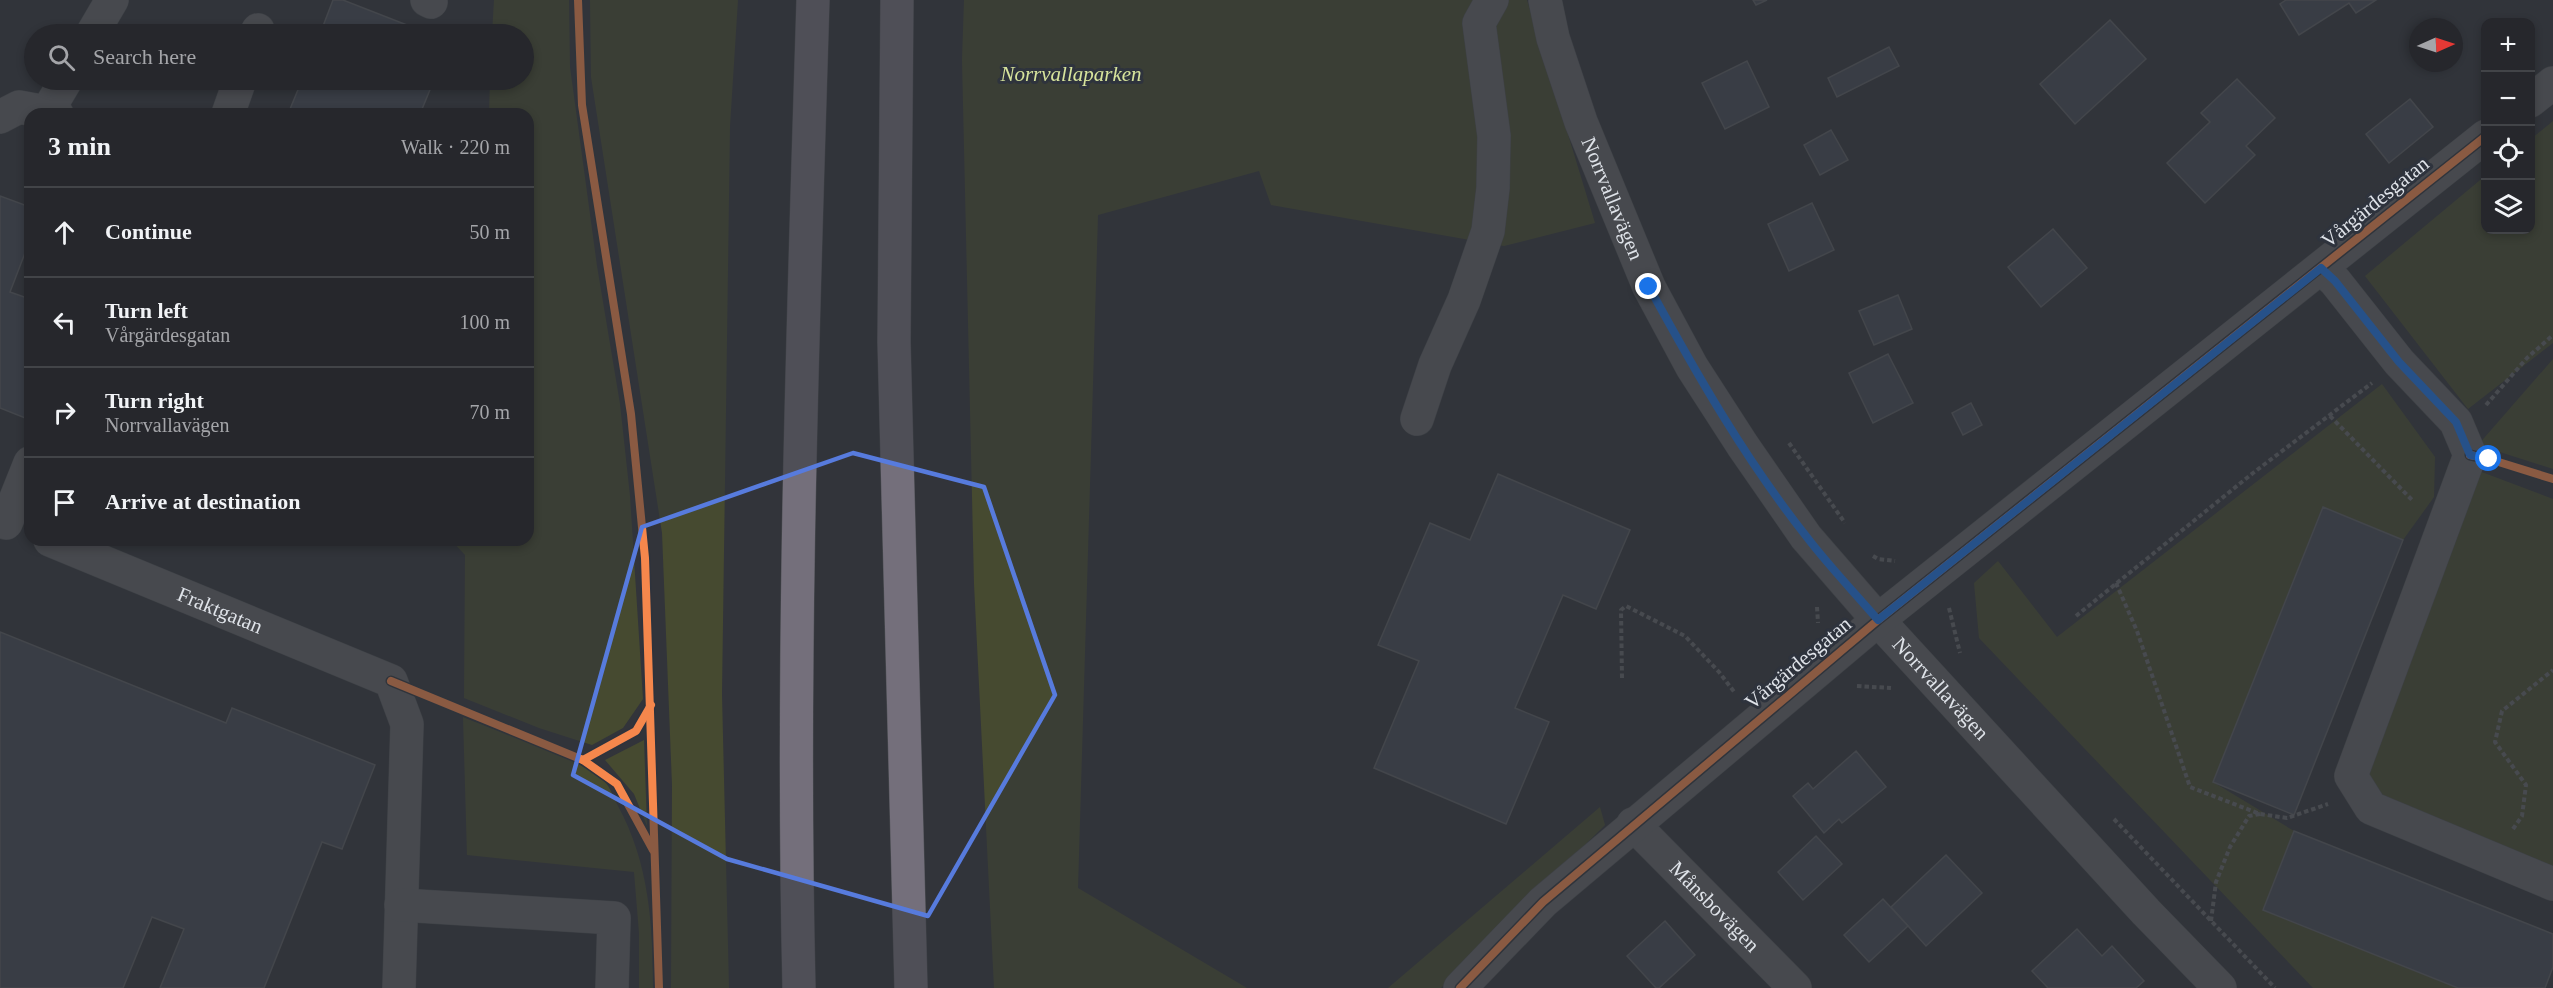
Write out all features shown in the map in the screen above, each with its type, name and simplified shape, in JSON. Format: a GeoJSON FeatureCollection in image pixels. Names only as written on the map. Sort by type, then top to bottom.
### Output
{"type":"FeatureCollection","features":[{"type":"Feature","properties":{"kind":"highway"},"geometry":{"type":"LineString","coordinates":[[799,988],[796,860],[798,522],[813,0]]}},
{"type":"Feature","properties":{"kind":"highway"},"geometry":{"type":"LineString","coordinates":[[897,0],[894,342],[911,988]]}},
{"type":"Feature","properties":{"kind":"street"},"geometry":{"type":"LineString","coordinates":[[98,24],[112,0]]}},
{"type":"Feature","properties":{"kind":"street"},"geometry":{"type":"LineString","coordinates":[[1417,419],[1435,365],[1464,300],[1488,231],[1493,188],[1494,136],[1479,22],[1492,0]]}},
{"type":"Feature","properties":{"kind":"street","name":"Norrvallavägen"},"geometry":{"type":"LineString","coordinates":[[1545,0],[1553,38],[1581,122],[1649,287],[1692,367],[1743,446],[1806,537],[1878,620],[2146,912],[2220,988]]}},
{"type":"Feature","properties":{"kind":"street"},"geometry":{"type":"LineString","coordinates":[[2535,96],[2553,82]]}},
{"type":"Feature","properties":{"kind":"street"},"geometry":{"type":"LineString","coordinates":[[54,108],[62,90]]}},
{"type":"Feature","properties":{"kind":"street"},"geometry":{"type":"LineString","coordinates":[[230,108],[236,90]]}},
{"type":"Feature","properties":{"kind":"street"},"geometry":{"type":"LineString","coordinates":[[0,117],[19,107],[24,108]]}},
{"type":"Feature","properties":{"kind":"street","name":"Vårgärdesgatan"},"geometry":{"type":"LineString","coordinates":[[1460,988],[1543,902],[1878,620],[2481,140]]}},
{"type":"Feature","properties":{"kind":"street"},"geometry":{"type":"LineString","coordinates":[[2321,268],[2335,281],[2399,362],[2456,422],[2470,455],[2351,776],[2371,808],[2553,884]]}},
{"type":"Feature","properties":{"kind":"street"},"geometry":{"type":"LineString","coordinates":[[12,525],[24,484]]}},
{"type":"Feature","properties":{"kind":"street","name":"Fraktgatan"},"geometry":{"type":"LineString","coordinates":[[70,546],[391,681],[407,724],[401,905]]}},
{"type":"Feature","properties":{"kind":"street","name":"Månsbovägen"},"geometry":{"type":"LineString","coordinates":[[1633,824],[1794,988]]}},
{"type":"Feature","properties":{"kind":"street"},"geometry":{"type":"LineString","coordinates":[[399,988],[401,905],[614,918],[612,988]]}},
{"type":"Feature","properties":{"kind":"path"},"geometry":{"type":"LineString","coordinates":[[2456,422],[2480,414],[2492,396],[2520,365],[2553,335]]}},
{"type":"Feature","properties":{"kind":"path"},"geometry":{"type":"LineString","coordinates":[[2076,616],[2253,474],[2399,362]]}},
{"type":"Feature","properties":{"kind":"path"},"geometry":{"type":"LineString","coordinates":[[2330,416],[2441,529]]}},
{"type":"Feature","properties":{"kind":"path"},"geometry":{"type":"LineString","coordinates":[[1783,435],[1850,530]]}},
{"type":"Feature","properties":{"kind":"path"},"geometry":{"type":"LineString","coordinates":[[1871,554],[1878,559],[1898,562]]}},
{"type":"Feature","properties":{"kind":"path"},"geometry":{"type":"LineString","coordinates":[[2116,583],[2137,631],[2190,787],[2260,813],[2287,818],[2361,792]]}},
{"type":"Feature","properties":{"kind":"path"},"geometry":{"type":"LineString","coordinates":[[1953,598],[1948,607],[1959,651],[1966,660]]}},
{"type":"Feature","properties":{"kind":"path"},"geometry":{"type":"LineString","coordinates":[[1622,678],[1621,610],[1626,606],[1685,636],[1719,672],[1739,699]]}},
{"type":"Feature","properties":{"kind":"path"},"geometry":{"type":"LineString","coordinates":[[2493,859],[2522,816],[2526,785],[2495,742],[2502,711],[2553,670]]}},
{"type":"Feature","properties":{"kind":"path"},"geometry":{"type":"LineString","coordinates":[[1848,685],[1893,688]]}},
{"type":"Feature","properties":{"kind":"path"},"geometry":{"type":"LineString","coordinates":[[2211,922],[2216,882],[2230,847],[2249,816],[2260,813]]}},
{"type":"Feature","properties":{"kind":"path"},"geometry":{"type":"LineString","coordinates":[[2112,818],[2275,988]]}},
{"type":"Feature","properties":{"kind":"highlighted area"},"geometry":{"type":"Polygon","coordinates":[[[853,453],[984,487],[1055,695],[928,916],[727,859],[573,775],[642,527],[853,453]]]}},
{"type":"Feature","properties":{"kind":"green space"},"geometry":{"type":"Polygon","coordinates":[[[494,0],[569,0],[570,67],[597,266],[620,404],[630,496],[643,699],[623,728],[592,745],[539,728],[464,698],[465,555],[457,546],[534,546],[534,108],[489,108],[490,90],[534,90],[534,24],[493,24],[494,0]]]}},
{"type":"Feature","properties":{"kind":"green space"},"geometry":{"type":"Polygon","coordinates":[[[590,0],[738,0],[730,126],[722,694],[729,988],[671,988],[672,785],[662,533],[591,77],[590,0]]]}},
{"type":"Feature","properties":{"kind":"green space","name":"Norrvallaparken"},"geometry":{"type":"Polygon","coordinates":[[[964,0],[1527,0],[1595,223],[1504,246],[1271,205],[1259,171],[1098,215],[1078,888],[1247,988],[994,988],[974,584],[962,60],[964,0]]]}},
{"type":"Feature","properties":{"kind":"green space"},"geometry":{"type":"Polygon","coordinates":[[[2553,121],[2553,343],[2468,409],[2365,276],[2481,179],[2481,234],[2535,234],[2535,136],[2553,121]]]}},
{"type":"Feature","properties":{"kind":"green space"},"geometry":{"type":"Polygon","coordinates":[[[2553,359],[2553,469],[2478,445],[2553,359]]]}},
{"type":"Feature","properties":{"kind":"green space"},"geometry":{"type":"Polygon","coordinates":[[[2382,384],[2435,457],[2434,497],[2403,540],[2322,508],[2213,782],[2294,831],[2263,910],[2458,988],[2313,988],[1979,638],[1974,583],[1998,561],[2057,637],[2382,384]]]}},
{"type":"Feature","properties":{"kind":"green space"},"geometry":{"type":"Polygon","coordinates":[[[2479,471],[2553,499],[2553,884],[2375,803],[2358,776],[2479,471]]]}},
{"type":"Feature","properties":{"kind":"green space"},"geometry":{"type":"Polygon","coordinates":[[[463,717],[558,754],[577,763],[607,784],[637,849],[643,872],[650,917],[653,988],[639,988],[639,933],[634,872],[467,855],[463,717]]]}},
{"type":"Feature","properties":{"kind":"green space"},"geometry":{"type":"Polygon","coordinates":[[[644,740],[647,826],[634,794],[605,760],[644,740]]]}},
{"type":"Feature","properties":{"kind":"green space"},"geometry":{"type":"Polygon","coordinates":[[[1600,807],[1605,825],[1441,988],[1388,988],[1600,807]]]}},
{"type":"Feature","properties":{"kind":"building"},"geometry":{"type":"Polygon","coordinates":[[[333,0],[343,0],[404,24],[324,24],[333,0]]]}},
{"type":"Feature","properties":{"kind":"building"},"geometry":{"type":"Polygon","coordinates":[[[1753,0],[1767,0],[1756,5],[1753,0]]]}},
{"type":"Feature","properties":{"kind":"building"},"geometry":{"type":"Polygon","coordinates":[[[2286,0],[2376,0],[2356,13],[2349,3],[2299,35],[2280,4],[2286,0]]]}},
{"type":"Feature","properties":{"kind":"building"},"geometry":{"type":"Polygon","coordinates":[[[2110,20],[2146,59],[2075,124],[2040,84],[2110,20]]]}},
{"type":"Feature","properties":{"kind":"building"},"geometry":{"type":"Polygon","coordinates":[[[1889,47],[1899,66],[1837,97],[1828,78],[1889,47]]]}},
{"type":"Feature","properties":{"kind":"building"},"geometry":{"type":"Polygon","coordinates":[[[1747,61],[1769,107],[1725,129],[1702,83],[1747,61]]]}},
{"type":"Feature","properties":{"kind":"building"},"geometry":{"type":"Polygon","coordinates":[[[2237,79],[2275,118],[2246,146],[2255,155],[2205,203],[2167,163],[2210,122],[2201,113],[2237,79]]]}},
{"type":"Feature","properties":{"kind":"building"},"geometry":{"type":"Polygon","coordinates":[[[298,90],[430,90],[422,108],[290,108],[298,90]]]}},
{"type":"Feature","properties":{"kind":"building"},"geometry":{"type":"Polygon","coordinates":[[[2410,99],[2433,127],[2389,163],[2366,134],[2410,99]]]}},
{"type":"Feature","properties":{"kind":"building"},"geometry":{"type":"Polygon","coordinates":[[[1831,130],[1848,160],[1820,175],[1804,145],[1831,130]]]}},
{"type":"Feature","properties":{"kind":"building"},"geometry":{"type":"Polygon","coordinates":[[[0,196],[24,205],[24,256],[10,292],[24,297],[24,418],[0,408],[0,196]]]}},
{"type":"Feature","properties":{"kind":"building"},"geometry":{"type":"Polygon","coordinates":[[[1812,203],[1834,250],[1789,271],[1768,224],[1812,203]]]}},
{"type":"Feature","properties":{"kind":"building"},"geometry":{"type":"Polygon","coordinates":[[[2053,229],[2087,268],[2041,307],[2008,267],[2053,229]]]}},
{"type":"Feature","properties":{"kind":"building"},"geometry":{"type":"Polygon","coordinates":[[[1898,295],[1912,329],[1874,345],[1859,311],[1898,295]]]}},
{"type":"Feature","properties":{"kind":"building"},"geometry":{"type":"Polygon","coordinates":[[[1888,354],[1913,403],[1873,423],[1849,373],[1888,354]]]}},
{"type":"Feature","properties":{"kind":"building"},"geometry":{"type":"Polygon","coordinates":[[[1971,403],[1982,425],[1963,435],[1952,413],[1971,403]]]}},
{"type":"Feature","properties":{"kind":"building"},"geometry":{"type":"Polygon","coordinates":[[[1498,474],[1630,530],[1596,609],[1563,595],[1515,708],[1549,722],[1506,824],[1374,768],[1419,661],[1378,645],[1430,523],[1470,540],[1498,474]]]}},
{"type":"Feature","properties":{"kind":"building"},"geometry":{"type":"Polygon","coordinates":[[[2323,507],[2403,540],[2294,815],[2213,782],[2323,507]]]}},
{"type":"Feature","properties":{"kind":"building"},"geometry":{"type":"Polygon","coordinates":[[[0,632],[226,723],[232,708],[375,765],[342,849],[322,842],[264,988],[160,988],[184,929],[152,917],[123,988],[0,988],[0,632]]]}},
{"type":"Feature","properties":{"kind":"building"},"geometry":{"type":"Polygon","coordinates":[[[1856,751],[1886,787],[1842,823],[1839,819],[1824,833],[1793,796],[1808,783],[1813,789],[1856,751]]]}},
{"type":"Feature","properties":{"kind":"building"},"geometry":{"type":"Polygon","coordinates":[[[2294,831],[2553,934],[2553,967],[2545,988],[2458,988],[2263,910],[2294,831]]]}},
{"type":"Feature","properties":{"kind":"building"},"geometry":{"type":"Polygon","coordinates":[[[1816,836],[1842,864],[1803,900],[1778,872],[1816,836]]]}},
{"type":"Feature","properties":{"kind":"building"},"geometry":{"type":"Polygon","coordinates":[[[1946,855],[1982,893],[1926,946],[1891,907],[1946,855]]]}},
{"type":"Feature","properties":{"kind":"building"},"geometry":{"type":"Polygon","coordinates":[[[1883,899],[1908,926],[1869,962],[1844,935],[1883,899]]]}},
{"type":"Feature","properties":{"kind":"building"},"geometry":{"type":"Polygon","coordinates":[[[1665,921],[1695,955],[1659,988],[1656,988],[1627,956],[1665,921]]]}},
{"type":"Feature","properties":{"kind":"building"},"geometry":{"type":"Polygon","coordinates":[[[2077,929],[2102,956],[2112,946],[2144,981],[2136,988],[2048,988],[2032,971],[2077,929]]]}},
{"type":"Feature","properties":{"kind":"cycle path"},"geometry":{"type":"LineString","coordinates":[[578,0],[582,105],[631,414],[645,558],[659,988]]}},
{"type":"Feature","properties":{"kind":"cycle path"},"geometry":{"type":"LineString","coordinates":[[1460,988],[1543,902],[1878,620],[2481,140]]}},
{"type":"Feature","properties":{"kind":"cycle path"},"geometry":{"type":"LineString","coordinates":[[2470,455],[2553,479]]}},
{"type":"Feature","properties":{"kind":"cycle path"},"geometry":{"type":"LineString","coordinates":[[391,681],[583,760],[636,731],[651,705]]}},
{"type":"Feature","properties":{"kind":"cycle path"},"geometry":{"type":"LineString","coordinates":[[583,760],[617,784],[653,850]]}},
{"type":"Feature","properties":{"kind":"route"},"geometry":{"type":"LineString","coordinates":[[1649,287],[1692,367],[1743,446],[1806,537],[1878,620],[2321,268],[2335,281],[2399,362],[2456,422],[2470,455],[2489,459]]}}]}
